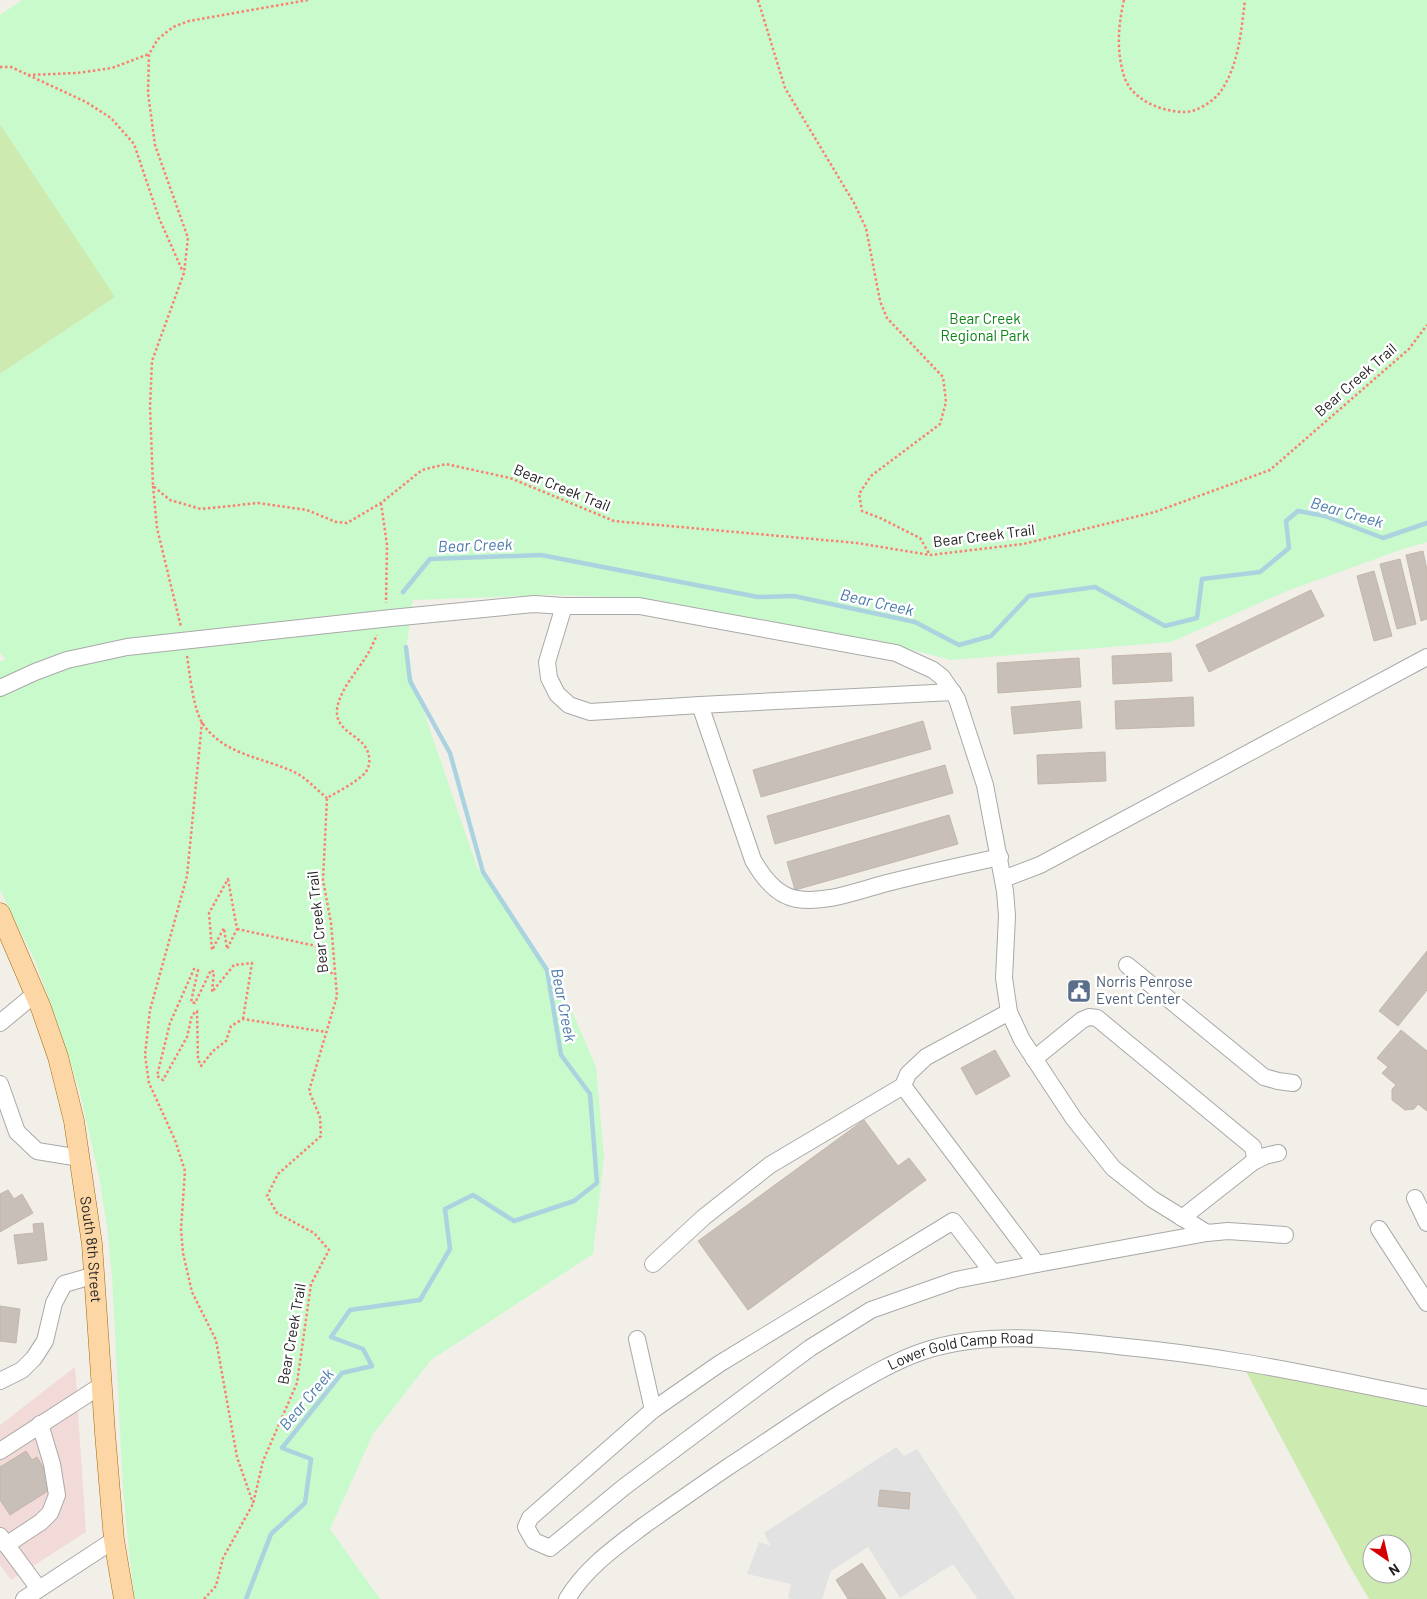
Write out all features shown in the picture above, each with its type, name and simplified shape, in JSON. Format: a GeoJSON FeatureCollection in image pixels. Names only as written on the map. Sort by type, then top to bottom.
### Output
{"type":"FeatureCollection","features":[{"type":"Feature","properties":{"kind":"main road","name":"South 8th Street"},"geometry":{"type":"LineString","coordinates":[[0,913],[35,994],[58,1057],[74,1120],[92,1244],[114,1540],[124,1599]]}},
{"type":"Feature","properties":{"kind":"street"},"geometry":{"type":"LineString","coordinates":[[0,688],[67,660],[127,647],[385,618],[534,604],[640,606],[896,653],[933,670],[942,677],[957,699],[985,785],[1000,856],[1007,916],[1004,978],[1009,1012],[1022,1040],[1074,1119],[1113,1168],[1152,1199],[1207,1233]]}},
{"type":"Feature","properties":{"kind":"street"},"geometry":{"type":"LineString","coordinates":[[564,606],[548,662],[549,678],[557,694],[569,705],[590,712],[700,704],[953,692]]}},
{"type":"Feature","properties":{"kind":"street"},"geometry":{"type":"LineString","coordinates":[[1003,880],[1040,865],[1427,657]]}},
{"type":"Feature","properties":{"kind":"street"},"geometry":{"type":"LineString","coordinates":[[700,704],[753,860],[761,874],[781,893],[796,899],[824,899],[1000,856]]}},
{"type":"Feature","properties":{"kind":"street"},"geometry":{"type":"LineString","coordinates":[[1127,965],[1264,1077],[1293,1083]]}},
{"type":"Feature","properties":{"kind":"street"},"geometry":{"type":"LineString","coordinates":[[0,1023],[35,994]]}},
{"type":"Feature","properties":{"kind":"street"},"geometry":{"type":"LineString","coordinates":[[653,1264],[704,1217],[770,1165],[903,1086],[908,1074],[926,1057],[1009,1012]]}},
{"type":"Feature","properties":{"kind":"street"},"geometry":{"type":"LineString","coordinates":[[1034,1059],[1082,1020],[1096,1018],[1253,1147],[1255,1158],[1253,1162]]}},
{"type":"Feature","properties":{"kind":"street"},"geometry":{"type":"LineString","coordinates":[[0,1084],[17,1132],[37,1151],[80,1158]]}},
{"type":"Feature","properties":{"kind":"street"},"geometry":{"type":"LineString","coordinates":[[903,1086],[1037,1264]]}},
{"type":"Feature","properties":{"kind":"street"},"geometry":{"type":"LineString","coordinates":[[1182,1218],[1253,1162],[1265,1156],[1278,1153]]}},
{"type":"Feature","properties":{"kind":"street"},"geometry":{"type":"LineString","coordinates":[[1414,1198],[1427,1223]]}},
{"type":"Feature","properties":{"kind":"street"},"geometry":{"type":"LineString","coordinates":[[993,1273],[953,1221],[719,1364],[653,1410],[530,1518],[526,1527],[534,1541],[550,1548],[624,1488],[802,1354],[871,1310],[956,1280],[1207,1233],[1228,1231],[1285,1235]]}},
{"type":"Feature","properties":{"kind":"street"},"geometry":{"type":"LineString","coordinates":[[1379,1229],[1427,1303]]}},
{"type":"Feature","properties":{"kind":"street"},"geometry":{"type":"LineString","coordinates":[[0,1381],[22,1370],[34,1358],[45,1341],[54,1304],[64,1284],[95,1275]]}},
{"type":"Feature","properties":{"kind":"street"},"geometry":{"type":"LineString","coordinates":[[637,1339],[653,1410]]}},
{"type":"Feature","properties":{"kind":"street","name":"Lower Gold Camp Road"},"geometry":{"type":"LineString","coordinates":[[567,1599],[584,1575],[608,1553],[689,1493],[865,1379],[891,1365],[922,1352],[949,1344],[975,1340],[1003,1339],[1069,1341],[1167,1351],[1241,1362],[1427,1398]]}},
{"type":"Feature","properties":{"kind":"street"},"geometry":{"type":"LineString","coordinates":[[0,1451],[102,1384]]}},
{"type":"Feature","properties":{"kind":"street"},"geometry":{"type":"LineString","coordinates":[[39,1589],[3,1540],[40,1522],[50,1513],[57,1495],[52,1464],[40,1424]]}},
{"type":"Feature","properties":{"kind":"street"},"geometry":{"type":"LineString","coordinates":[[24,1599],[114,1540]]}},
{"type":"Feature","properties":{"kind":"path"},"geometry":{"type":"LineString","coordinates":[[308,0],[189,21],[173,27],[158,39],[149,54],[148,93],[154,145],[188,238],[184,273],[152,361],[150,407],[153,486],[157,528],[184,640],[193,694],[202,722],[215,739],[240,753],[295,772],[327,798],[364,775],[369,767],[370,761],[364,745],[345,730],[338,720],[337,709],[342,695],[368,655],[385,618],[387,545],[381,503]]}},
{"type":"Feature","properties":{"kind":"path"},"geometry":{"type":"LineString","coordinates":[[758,0],[785,88],[854,204],[866,228],[880,301],[887,318],[943,377],[946,402],[940,424],[871,476],[859,494],[862,511],[920,538],[930,555]]}},
{"type":"Feature","properties":{"kind":"path"},"geometry":{"type":"LineString","coordinates":[[1124,0],[1119,22],[1118,44],[1126,80],[1138,97],[1155,107],[1186,112],[1208,104],[1220,92],[1235,64],[1245,0]]}},
{"type":"Feature","properties":{"kind":"path"},"geometry":{"type":"LineString","coordinates":[[28,76],[76,73],[112,68],[149,54]]}},
{"type":"Feature","properties":{"kind":"path"},"geometry":{"type":"LineString","coordinates":[[0,67],[11,68],[86,102],[111,118],[134,144],[159,218],[184,273]]}},
{"type":"Feature","properties":{"kind":"path","name":"Bear Creek Trail"},"geometry":{"type":"LineString","coordinates":[[153,486],[170,500],[201,509],[258,503],[307,510],[336,522],[347,523],[381,503],[422,470],[446,464],[510,478],[614,521],[857,543],[930,555],[1023,544],[1155,512],[1270,470],[1409,349],[1427,325]]}},
{"type":"Feature","properties":{"kind":"path"},"geometry":{"type":"LineString","coordinates":[[202,722],[187,876],[150,1010],[145,1055],[150,1083],[175,1140],[185,1171],[181,1229],[183,1253],[192,1292],[216,1340],[237,1457],[253,1504]]}},
{"type":"Feature","properties":{"kind":"path","name":"Bear Creek Trail"},"geometry":{"type":"LineString","coordinates":[[204,1599],[216,1586],[223,1558],[253,1504],[263,1461],[297,1383],[311,1284],[329,1250],[314,1233],[277,1213],[267,1196],[278,1174],[321,1136],[320,1117],[309,1091],[337,996],[331,924],[323,880],[327,798]]}},
{"type":"Feature","properties":{"kind":"path"},"geometry":{"type":"LineString","coordinates":[[228,878],[232,904],[237,929],[227,949],[224,928],[212,950],[209,913],[228,878]]}},
{"type":"Feature","properties":{"kind":"path"},"geometry":{"type":"LineString","coordinates":[[237,929],[316,946],[321,970],[335,974]]}},
{"type":"Feature","properties":{"kind":"path"},"geometry":{"type":"LineString","coordinates":[[243,1020],[252,963],[234,965],[212,992],[214,972],[211,970],[195,1003],[191,1002],[198,970],[194,969],[170,1023],[157,1076],[163,1080],[187,1037],[192,1015],[196,1011],[198,1059],[201,1066],[213,1051],[226,1041],[231,1026],[243,1020],[326,1032]]}},
{"type":"Feature","properties":{"kind":"shaded area"},"geometry":{"type":"Polygon","coordinates":[[[75,1367],[86,1532],[11,1580],[0,1565],[0,1425],[75,1367]]]}},
{"type":"Feature","properties":{"kind":"shaded area"},"geometry":{"type":"Polygon","coordinates":[[[896,1447],[904,1456],[917,1449],[1015,1599],[976,1599],[953,1564],[900,1598],[868,1547],[831,1571],[822,1599],[788,1598],[791,1584],[747,1574],[759,1542],[771,1546],[764,1533],[896,1447]]]}},
{"type":"Feature","properties":{"kind":"green space","name":"Bear Creek Regional Park"},"geometry":{"type":"Polygon","coordinates":[[[22,0],[1427,0],[1427,542],[1287,591],[1171,642],[951,660],[887,643],[644,598],[549,595],[413,600],[405,657],[477,867],[568,1002],[596,1067],[604,1157],[593,1254],[431,1360],[373,1434],[330,1529],[380,1599],[135,1599],[123,1488],[112,1276],[99,1176],[80,1093],[60,1029],[35,961],[0,890],[0,662],[5,659],[0,652],[0,374],[115,297],[0,124],[0,15],[22,0]]]}},
{"type":"Feature","properties":{"kind":"green space"},"geometry":{"type":"Polygon","coordinates":[[[0,124],[116,297],[0,374],[0,124]]]}},
{"type":"Feature","properties":{"kind":"green space"},"geometry":{"type":"Polygon","coordinates":[[[1241,1362],[1427,1398],[1427,1599],[1369,1599],[1241,1362]]]}},
{"type":"Feature","properties":{"kind":"building"},"geometry":{"type":"Polygon","coordinates":[[[1423,551],[1427,570],[1427,619],[1421,621],[1406,555],[1423,551]]]}},
{"type":"Feature","properties":{"kind":"building"},"geometry":{"type":"Polygon","coordinates":[[[1400,559],[1416,624],[1397,629],[1380,564],[1400,559]]]}},
{"type":"Feature","properties":{"kind":"building"},"geometry":{"type":"Polygon","coordinates":[[[1374,571],[1392,636],[1374,641],[1357,576],[1374,571]]]}},
{"type":"Feature","properties":{"kind":"building"},"geometry":{"type":"Polygon","coordinates":[[[1311,590],[1324,616],[1209,672],[1196,645],[1311,590]]]}},
{"type":"Feature","properties":{"kind":"building"},"geometry":{"type":"Polygon","coordinates":[[[1171,653],[1172,681],[1113,684],[1112,656],[1171,653]]]}},
{"type":"Feature","properties":{"kind":"building"},"geometry":{"type":"Polygon","coordinates":[[[1079,658],[1081,687],[998,693],[997,663],[1079,658]]]}},
{"type":"Feature","properties":{"kind":"building"},"geometry":{"type":"Polygon","coordinates":[[[1193,697],[1194,726],[1116,729],[1115,701],[1193,697]]]}},
{"type":"Feature","properties":{"kind":"building"},"geometry":{"type":"Polygon","coordinates":[[[1080,701],[1082,728],[1014,734],[1011,707],[1080,701]]]}},
{"type":"Feature","properties":{"kind":"building"},"geometry":{"type":"Polygon","coordinates":[[[923,721],[931,749],[761,797],[753,770],[923,721]]]}},
{"type":"Feature","properties":{"kind":"building"},"geometry":{"type":"Polygon","coordinates":[[[1105,752],[1106,781],[1038,784],[1037,755],[1105,752]]]}},
{"type":"Feature","properties":{"kind":"building"},"geometry":{"type":"Polygon","coordinates":[[[945,765],[953,793],[775,844],[767,816],[945,765]]]}},
{"type":"Feature","properties":{"kind":"building"},"geometry":{"type":"Polygon","coordinates":[[[949,815],[958,844],[795,890],[787,862],[949,815]]]}},
{"type":"Feature","properties":{"kind":"building"},"geometry":{"type":"Polygon","coordinates":[[[1427,951],[1427,990],[1398,1026],[1379,1011],[1427,951]]]}},
{"type":"Feature","properties":{"kind":"building"},"geometry":{"type":"Polygon","coordinates":[[[1401,1030],[1427,1051],[1427,1111],[1418,1104],[1414,1109],[1405,1110],[1392,1100],[1392,1089],[1396,1085],[1382,1073],[1388,1067],[1377,1058],[1401,1030]]]}},
{"type":"Feature","properties":{"kind":"building"},"geometry":{"type":"Polygon","coordinates":[[[995,1050],[1010,1076],[976,1095],[961,1068],[995,1050]]]}},
{"type":"Feature","properties":{"kind":"building"},"geometry":{"type":"Polygon","coordinates":[[[864,1120],[898,1166],[909,1158],[926,1180],[748,1310],[698,1241],[864,1120]]]}},
{"type":"Feature","properties":{"kind":"building"},"geometry":{"type":"Polygon","coordinates":[[[8,1190],[14,1199],[22,1194],[33,1213],[0,1232],[0,1194],[8,1190]]]}},
{"type":"Feature","properties":{"kind":"building"},"geometry":{"type":"Polygon","coordinates":[[[43,1223],[47,1260],[18,1264],[14,1235],[34,1233],[33,1224],[43,1223]]]}},
{"type":"Feature","properties":{"kind":"building"},"geometry":{"type":"Polygon","coordinates":[[[0,1306],[20,1309],[16,1343],[0,1341],[0,1306]]]}},
{"type":"Feature","properties":{"kind":"building"},"geometry":{"type":"Polygon","coordinates":[[[26,1451],[32,1460],[37,1457],[49,1477],[44,1480],[51,1489],[10,1515],[0,1500],[0,1467],[26,1451]]]}},
{"type":"Feature","properties":{"kind":"building"},"geometry":{"type":"Polygon","coordinates":[[[880,1490],[910,1493],[909,1509],[878,1506],[880,1490]]]}},
{"type":"Feature","properties":{"kind":"building"},"geometry":{"type":"Polygon","coordinates":[[[862,1563],[886,1599],[848,1599],[836,1580],[862,1563]]]}},
{"type":"Feature","properties":{"kind":"waterway","name":"Bear Creek"},"geometry":{"type":"LineString","coordinates":[[403,592],[430,559],[541,555],[758,597],[794,596],[915,622],[959,645],[991,636],[1029,596],[1095,587],[1165,626],[1197,618],[1202,579],[1260,572],[1289,548],[1286,521],[1298,511],[1325,516],[1383,538],[1427,523]]}},
{"type":"Feature","properties":{"kind":"waterway","name":"Bear Creek"},"geometry":{"type":"LineString","coordinates":[[246,1599],[271,1534],[305,1503],[311,1459],[282,1448],[342,1373],[372,1366],[363,1349],[331,1337],[350,1310],[420,1300],[450,1249],[445,1209],[473,1195],[514,1221],[574,1201],[597,1183],[590,1094],[561,1055],[547,970],[483,872],[450,753],[410,681],[406,647]]}},
{"type":"Feature","properties":{"kind":"place","name":"Norris Penrose Event Center"},"geometry":{"type":"Point","coordinates":[1079,991]}}]}
